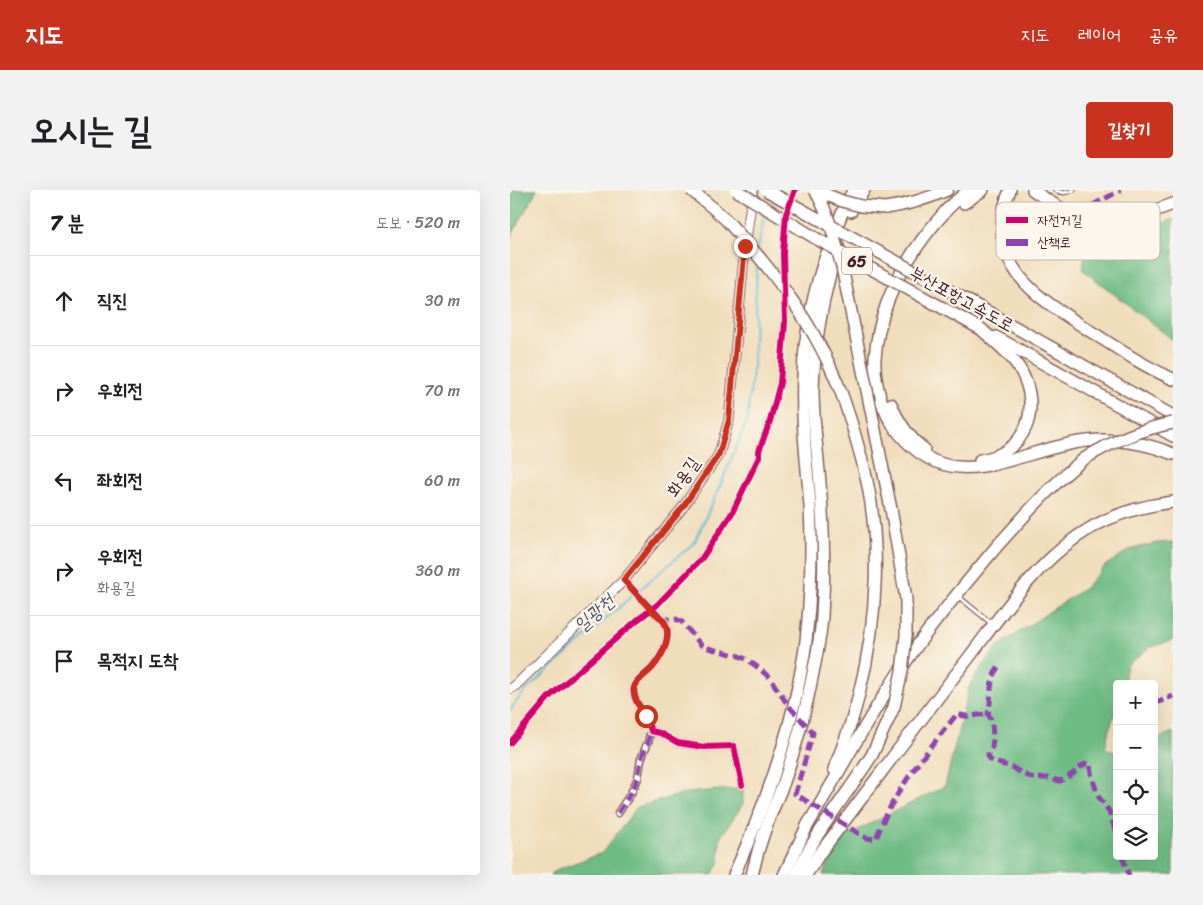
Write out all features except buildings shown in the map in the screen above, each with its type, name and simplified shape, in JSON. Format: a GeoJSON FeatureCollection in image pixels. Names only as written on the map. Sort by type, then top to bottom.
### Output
{"type":"FeatureCollection","features":[{"type":"Feature","properties":{"kind":"highway"},"geometry":{"type":"LineString","coordinates":[[691,190],[728,221],[772,273],[795,304],[817,341],[836,378],[847,408],[867,479],[871,504],[875,593],[867,662],[848,733],[832,775],[784,875]]}},
{"type":"Feature","properties":{"kind":"highway","name":"부산포항고속도로"},"geometry":{"type":"LineString","coordinates":[[736,190],[817,239],[1173,436]]}},
{"type":"Feature","properties":{"kind":"highway","name":"부산포항고속도로"},"geometry":{"type":"LineString","coordinates":[[766,190],[1173,416]]}},
{"type":"Feature","properties":{"kind":"highway"},"geometry":{"type":"LineString","coordinates":[[814,190],[861,206],[885,208],[903,206],[948,190]]}},
{"type":"Feature","properties":{"kind":"highway"},"geometry":{"type":"LineString","coordinates":[[796,875],[825,825],[872,755],[894,706],[902,670],[906,636],[906,599],[891,509],[842,267],[832,229],[822,203],[814,190]]}},
{"type":"Feature","properties":{"kind":"highway"},"geometry":{"type":"LineString","coordinates":[[734,875],[774,778],[802,667],[807,633],[811,545],[810,505],[802,413],[802,376],[807,334],[822,265],[842,214],[854,190]]}},
{"type":"Feature","properties":{"kind":"highway"},"geometry":{"type":"LineString","coordinates":[[752,875],[761,841],[794,752],[816,659],[822,619],[824,550],[814,414],[814,365],[822,307],[840,236],[849,214],[864,190]]}},
{"type":"Feature","properties":{"kind":"highway"},"geometry":{"type":"LineString","coordinates":[[969,190],[944,212],[916,248],[903,268],[882,317],[875,359],[876,372],[882,402],[893,427],[907,444],[921,455],[935,462],[963,468],[987,466],[1053,447],[1090,441],[1110,440],[1136,443],[1173,454]]}},
{"type":"Feature","properties":{"kind":"highway"},"geometry":{"type":"LineString","coordinates":[[981,329],[1014,360],[1021,370],[1030,394],[1028,424],[1014,444],[987,459],[975,461],[951,460],[940,457],[918,444],[895,414],[886,394],[882,371],[882,350],[893,302],[916,257],[939,228],[962,205],[983,190]]}},
{"type":"Feature","properties":{"kind":"highway"},"geometry":{"type":"LineString","coordinates":[[1005,202],[1010,190]]}},
{"type":"Feature","properties":{"kind":"highway"},"geometry":{"type":"LineString","coordinates":[[1033,190],[1051,202]]}},
{"type":"Feature","properties":{"kind":"highway"},"geometry":{"type":"LineString","coordinates":[[1160,208],[1173,204]]}},
{"type":"Feature","properties":{"kind":"highway"},"geometry":{"type":"LineString","coordinates":[[1009,260],[1022,281],[1043,299],[1141,363],[1173,379]]}},
{"type":"Feature","properties":{"kind":"highway"},"geometry":{"type":"LineString","coordinates":[[806,828],[865,725],[919,643],[971,577],[1038,502],[1064,474],[1104,446],[1145,430],[1173,422]]}},
{"type":"Feature","properties":{"kind":"highway"},"geometry":{"type":"LineString","coordinates":[[806,875],[1014,598],[1040,568],[1078,536],[1097,525],[1137,509],[1173,502]]}},
{"type":"Feature","properties":{"kind":"main road","name":"화용길"},"geometry":{"type":"LineString","coordinates":[[510,689],[627,583],[719,454],[729,420],[745,246],[753,190]]}},
{"type":"Feature","properties":{"kind":"street"},"geometry":{"type":"LineString","coordinates":[[618,813],[638,778],[641,759],[651,731],[646,716],[637,702],[634,691],[635,686],[664,651],[667,640],[666,626],[662,619],[655,614],[627,583]]}},
{"type":"Feature","properties":{"kind":"street"},"geometry":{"type":"LineString","coordinates":[[651,731],[660,733],[678,743],[704,747],[734,746],[742,785]]}},
{"type":"Feature","properties":{"kind":"lane"},"geometry":{"type":"LineString","coordinates":[[1055,190],[1066,193],[1074,190]]}},
{"type":"Feature","properties":{"kind":"lane"},"geometry":{"type":"LineString","coordinates":[[957,595],[994,625]]}},
{"type":"Feature","properties":{"kind":"green space"},"geometry":{"type":"Polygon","coordinates":[[[510,190],[537,190],[510,238],[510,190]]]}},
{"type":"Feature","properties":{"kind":"green space"},"geometry":{"type":"Polygon","coordinates":[[[1173,219],[1173,340],[1083,270],[1084,260],[1160,260],[1160,225],[1173,219]]]}},
{"type":"Feature","properties":{"kind":"green space"},"geometry":{"type":"Polygon","coordinates":[[[1173,542],[1173,640],[1149,648],[1127,665],[1125,680],[1113,680],[1113,719],[1105,748],[1113,751],[1113,860],[1158,860],[1158,738],[1173,732],[1173,875],[823,875],[838,840],[945,786],[970,684],[997,647],[1086,587],[1105,566],[1129,550],[1156,543],[1173,542]]]}},
{"type":"Feature","properties":{"kind":"green space"},"geometry":{"type":"Polygon","coordinates":[[[743,789],[743,804],[720,838],[719,864],[712,875],[550,875],[558,869],[602,853],[637,807],[686,793],[743,789]]]}},
{"type":"Feature","properties":{"kind":"waterway","name":"일광천"},"geometry":{"type":"LineString","coordinates":[[758,249],[765,211]]}},
{"type":"Feature","properties":{"kind":"waterway","name":"일광천"},"geometry":{"type":"LineString","coordinates":[[638,591],[694,543],[747,421],[753,369],[757,263]]}},
{"type":"Feature","properties":{"kind":"waterway","name":"일광천"},"geometry":{"type":"LineString","coordinates":[[510,710],[526,690],[634,594]]}},
{"type":"Feature","properties":{"kind":"marked path"},"geometry":{"type":"LineString","coordinates":[[1099,202],[1121,190]]}},
{"type":"Feature","properties":{"kind":"marked path"},"geometry":{"type":"LineString","coordinates":[[663,621],[662,619],[676,619],[682,622],[704,647],[746,659],[769,677],[788,705],[813,733],[795,794],[866,838],[876,839],[891,805],[911,773],[957,714],[970,716],[988,714]]}},
{"type":"Feature","properties":{"kind":"marked path"},"geometry":{"type":"LineString","coordinates":[[998,667],[992,680],[988,714],[992,721],[993,739],[992,747],[988,754],[989,759],[1012,767],[1033,778],[1047,778],[1060,781],[1082,765],[1090,763],[1098,796],[1109,811],[1113,824]]}},
{"type":"Feature","properties":{"kind":"marked path"},"geometry":{"type":"LineString","coordinates":[[1158,702],[1173,696]]}},
{"type":"Feature","properties":{"kind":"marked path"},"geometry":{"type":"LineString","coordinates":[[618,813],[638,778],[641,759],[651,731]]}},
{"type":"Feature","properties":{"kind":"marked path"},"geometry":{"type":"LineString","coordinates":[[1123,860],[1129,875]]}},
{"type":"Feature","properties":{"kind":"cycle path"},"geometry":{"type":"LineString","coordinates":[[510,743],[549,697],[657,605],[702,558],[732,513],[759,457],[759,451],[770,421],[780,383],[785,322],[783,253],[786,214],[795,190]]}},
{"type":"Feature","properties":{"kind":"cycle path"},"geometry":{"type":"LineString","coordinates":[[624,580],[666,625],[666,644],[660,657],[652,668],[637,682],[634,688],[636,700],[646,716],[651,731],[660,733],[678,743],[704,747],[734,746],[742,785]]}},
{"type":"Feature","properties":{"kind":"route"},"geometry":{"type":"LineString","coordinates":[[646,716],[637,702],[634,691],[635,686],[664,651],[667,640],[666,626],[662,619],[655,614],[624,580],[683,507],[719,454],[729,420],[745,246]]}}]}
